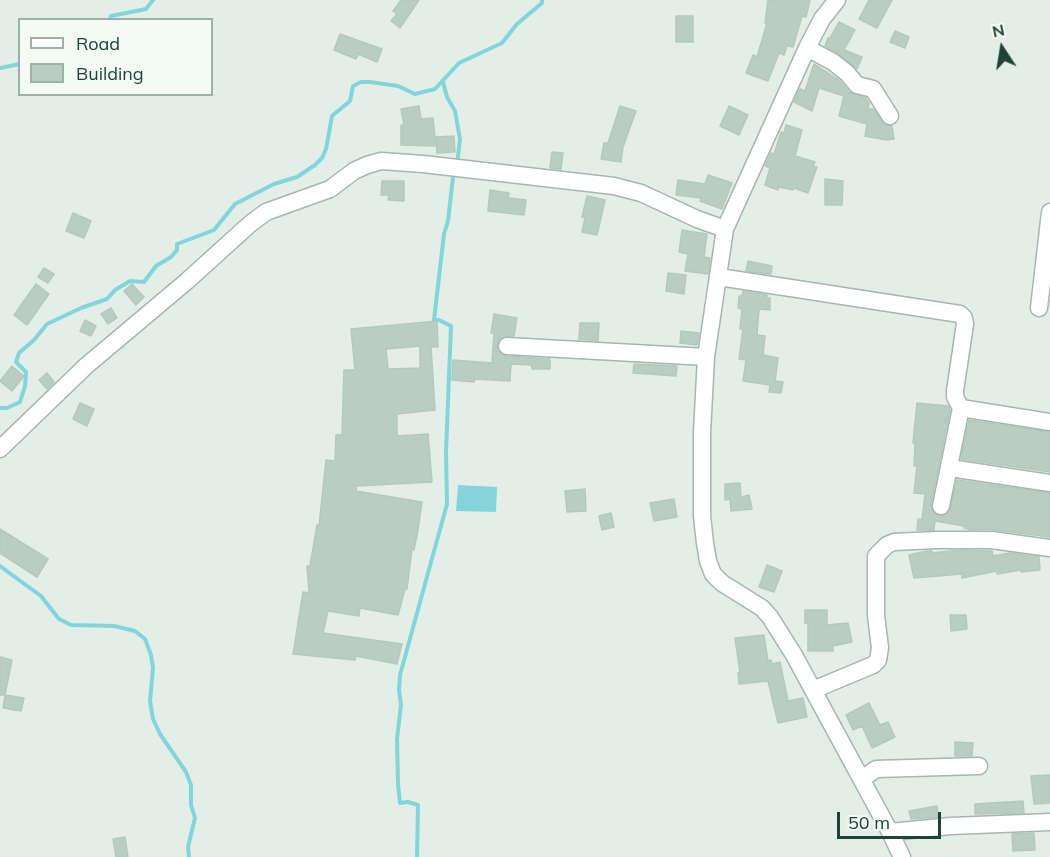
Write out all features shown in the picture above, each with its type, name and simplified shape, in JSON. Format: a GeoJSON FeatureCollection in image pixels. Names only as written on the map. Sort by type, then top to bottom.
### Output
{"type":"FeatureCollection","features":[{"type":"Feature","properties":{"kind":"street"},"geometry":{"type":"LineString","coordinates":[[837,0],[822,19],[807,48],[725,229],[706,357],[702,433],[702,516],[708,561],[713,574],[722,583],[762,608],[770,617],[813,690],[902,857]]}},
{"type":"Feature","properties":{"kind":"street"},"geometry":{"type":"LineString","coordinates":[[807,48],[833,62],[857,85],[873,89],[890,116]]}},
{"type":"Feature","properties":{"kind":"street"},"geometry":{"type":"LineString","coordinates":[[0,449],[87,366],[250,224],[266,212],[330,189],[354,171],[367,165],[381,161],[423,164],[614,186],[641,193],[697,219],[725,229]]}},
{"type":"Feature","properties":{"kind":"street"},"geometry":{"type":"LineString","coordinates":[[1040,308],[1047,284],[1050,212]]}},
{"type":"Feature","properties":{"kind":"street"},"geometry":{"type":"LineString","coordinates":[[719,277],[960,314],[965,324],[955,397],[961,408],[950,468],[940,506]]}},
{"type":"Feature","properties":{"kind":"street"},"geometry":{"type":"LineString","coordinates":[[507,346],[706,357]]}},
{"type":"Feature","properties":{"kind":"street"},"geometry":{"type":"LineString","coordinates":[[961,408],[1050,422]]}},
{"type":"Feature","properties":{"kind":"street"},"geometry":{"type":"LineString","coordinates":[[950,468],[1050,483]]}},
{"type":"Feature","properties":{"kind":"street"},"geometry":{"type":"LineString","coordinates":[[813,690],[873,665],[878,660],[880,648],[876,615],[876,556],[887,545],[894,542],[992,540],[1050,548]]}},
{"type":"Feature","properties":{"kind":"street"},"geometry":{"type":"LineString","coordinates":[[862,780],[876,769],[979,766]]}},
{"type":"Feature","properties":{"kind":"street"},"geometry":{"type":"LineString","coordinates":[[890,832],[951,826],[1050,822]]}},
{"type":"Feature","properties":{"kind":"water"},"geometry":{"type":"Polygon","coordinates":[[[458,485],[497,487],[496,512],[456,511],[458,485]]]}},
{"type":"Feature","properties":{"kind":"building"},"geometry":{"type":"Polygon","coordinates":[[[401,0],[419,0],[400,28],[391,21],[397,14],[393,11],[401,0]]]}},
{"type":"Feature","properties":{"kind":"building"},"geometry":{"type":"Polygon","coordinates":[[[768,0],[810,0],[806,17],[802,16],[793,47],[787,46],[784,55],[779,53],[768,81],[746,73],[753,55],[757,57],[767,23],[765,23],[768,0]]]}},
{"type":"Feature","properties":{"kind":"building"},"geometry":{"type":"Polygon","coordinates":[[[869,0],[892,0],[877,28],[859,19],[869,0]]]}},
{"type":"Feature","properties":{"kind":"building"},"geometry":{"type":"Polygon","coordinates":[[[676,16],[693,16],[693,42],[676,42],[676,16]]]}},
{"type":"Feature","properties":{"kind":"building"},"geometry":{"type":"Polygon","coordinates":[[[839,22],[855,30],[844,50],[862,57],[857,69],[825,46],[839,22]]]}},
{"type":"Feature","properties":{"kind":"building"},"geometry":{"type":"Polygon","coordinates":[[[895,31],[909,37],[905,48],[890,42],[895,31]]]}},
{"type":"Feature","properties":{"kind":"building"},"geometry":{"type":"Polygon","coordinates":[[[340,34],[382,49],[377,62],[358,54],[356,59],[334,50],[340,34]]]}},
{"type":"Feature","properties":{"kind":"building"},"geometry":{"type":"Polygon","coordinates":[[[814,64],[840,81],[849,92],[866,98],[869,103],[868,109],[873,109],[885,125],[892,126],[894,139],[886,140],[865,136],[867,124],[839,116],[844,96],[819,88],[812,111],[794,102],[800,89],[805,91],[814,64]]]}},
{"type":"Feature","properties":{"kind":"building"},"geometry":{"type":"Polygon","coordinates":[[[419,106],[421,119],[433,118],[436,146],[401,145],[401,125],[404,125],[401,109],[419,106]]]}},
{"type":"Feature","properties":{"kind":"building"},"geometry":{"type":"Polygon","coordinates":[[[620,106],[636,111],[623,147],[621,162],[601,159],[604,143],[608,143],[620,106]]]}},
{"type":"Feature","properties":{"kind":"building"},"geometry":{"type":"Polygon","coordinates":[[[729,106],[748,115],[739,135],[720,126],[729,106]]]}},
{"type":"Feature","properties":{"kind":"building"},"geometry":{"type":"Polygon","coordinates":[[[786,125],[802,130],[795,156],[815,162],[813,167],[817,167],[808,193],[794,188],[793,190],[779,187],[778,190],[765,185],[770,168],[765,166],[771,153],[774,154],[781,132],[784,133],[786,125]]]}},
{"type":"Feature","properties":{"kind":"building"},"geometry":{"type":"Polygon","coordinates":[[[454,136],[455,152],[437,153],[436,137],[454,136]]]}},
{"type":"Feature","properties":{"kind":"building"},"geometry":{"type":"Polygon","coordinates":[[[552,152],[563,153],[561,169],[550,168],[552,152]]]}},
{"type":"Feature","properties":{"kind":"building"},"geometry":{"type":"Polygon","coordinates":[[[708,175],[732,183],[722,209],[700,201],[701,198],[676,195],[678,180],[705,184],[708,175]]]}},
{"type":"Feature","properties":{"kind":"building"},"geometry":{"type":"Polygon","coordinates":[[[825,179],[843,181],[842,205],[825,205],[825,179]]]}},
{"type":"Feature","properties":{"kind":"building"},"geometry":{"type":"Polygon","coordinates":[[[382,181],[404,181],[404,201],[388,200],[389,195],[381,195],[382,181]]]}},
{"type":"Feature","properties":{"kind":"building"},"geometry":{"type":"Polygon","coordinates":[[[490,190],[509,193],[508,198],[526,200],[524,215],[488,211],[490,190]]]}},
{"type":"Feature","properties":{"kind":"building"},"geometry":{"type":"Polygon","coordinates":[[[587,196],[605,200],[597,235],[582,232],[585,218],[582,217],[587,196]]]}},
{"type":"Feature","properties":{"kind":"building"},"geometry":{"type":"Polygon","coordinates":[[[73,213],[91,221],[84,238],[66,231],[73,213]]]}},
{"type":"Feature","properties":{"kind":"building"},"geometry":{"type":"Polygon","coordinates":[[[682,230],[707,234],[704,257],[710,258],[708,274],[685,271],[688,254],[679,252],[682,230]]]}},
{"type":"Feature","properties":{"kind":"building"},"geometry":{"type":"Polygon","coordinates":[[[748,261],[772,266],[771,274],[746,271],[748,261]]]}},
{"type":"Feature","properties":{"kind":"building"},"geometry":{"type":"Polygon","coordinates":[[[44,268],[54,274],[48,283],[38,277],[44,268]]]}},
{"type":"Feature","properties":{"kind":"building"},"geometry":{"type":"Polygon","coordinates":[[[668,273],[686,275],[684,294],[666,291],[668,273]]]}},
{"type":"Feature","properties":{"kind":"building"},"geometry":{"type":"Polygon","coordinates":[[[36,284],[49,294],[27,325],[14,315],[36,284]]]}},
{"type":"Feature","properties":{"kind":"building"},"geometry":{"type":"Polygon","coordinates":[[[132,284],[144,297],[136,305],[124,291],[132,284]]]}},
{"type":"Feature","properties":{"kind":"building"},"geometry":{"type":"Polygon","coordinates":[[[743,291],[767,295],[766,298],[770,298],[770,310],[759,309],[757,335],[765,336],[763,355],[778,358],[775,381],[783,382],[781,393],[769,392],[770,385],[743,381],[746,360],[739,359],[743,329],[740,329],[742,309],[738,308],[739,296],[742,296],[743,291]]]}},
{"type":"Feature","properties":{"kind":"building"},"geometry":{"type":"Polygon","coordinates":[[[111,308],[117,318],[108,324],[101,314],[111,308]]]}},
{"type":"Feature","properties":{"kind":"building"},"geometry":{"type":"Polygon","coordinates":[[[494,314],[517,318],[514,336],[503,336],[498,341],[497,350],[501,354],[550,359],[550,369],[532,369],[532,365],[511,364],[510,381],[452,380],[453,360],[492,363],[494,333],[491,333],[494,314]]]}},
{"type":"Feature","properties":{"kind":"building"},"geometry":{"type":"Polygon","coordinates":[[[85,320],[96,326],[91,336],[80,331],[85,320]]]}},
{"type":"Feature","properties":{"kind":"building"},"geometry":{"type":"Polygon","coordinates":[[[437,321],[438,347],[431,347],[435,410],[397,414],[397,436],[428,434],[432,482],[356,486],[356,491],[422,502],[414,550],[412,549],[407,589],[405,589],[398,615],[360,608],[359,616],[328,611],[323,633],[402,644],[397,664],[356,656],[355,660],[293,654],[303,592],[309,593],[307,566],[310,566],[317,525],[319,526],[326,460],[335,461],[336,435],[342,435],[344,370],[355,370],[351,329],[437,321]],[[420,346],[386,349],[388,369],[420,368],[420,346]]]}},
{"type":"Feature","properties":{"kind":"building"},"geometry":{"type":"Polygon","coordinates":[[[580,323],[599,323],[598,341],[579,339],[580,323]]]}},
{"type":"Feature","properties":{"kind":"building"},"geometry":{"type":"Polygon","coordinates":[[[681,331],[699,333],[697,345],[680,343],[681,331]]]}},
{"type":"Feature","properties":{"kind":"building"},"geometry":{"type":"Polygon","coordinates":[[[634,364],[677,366],[676,376],[633,373],[634,364]]]}},
{"type":"Feature","properties":{"kind":"building"},"geometry":{"type":"Polygon","coordinates":[[[12,366],[24,376],[12,391],[0,381],[12,366]]]}},
{"type":"Feature","properties":{"kind":"building"},"geometry":{"type":"Polygon","coordinates":[[[47,373],[54,382],[47,389],[39,380],[47,373]]]}},
{"type":"Feature","properties":{"kind":"building"},"geometry":{"type":"Polygon","coordinates":[[[80,403],[94,409],[87,426],[73,419],[80,403]]]}},
{"type":"Feature","properties":{"kind":"building"},"geometry":{"type":"Polygon","coordinates":[[[917,403],[948,406],[950,410],[931,504],[934,513],[944,516],[949,512],[957,480],[1050,493],[1050,537],[988,529],[972,530],[964,526],[935,521],[934,530],[917,530],[918,519],[922,520],[925,494],[914,493],[917,466],[914,466],[915,443],[913,443],[917,403]]]}},
{"type":"Feature","properties":{"kind":"building"},"geometry":{"type":"Polygon","coordinates":[[[969,420],[1050,432],[1050,472],[961,459],[969,420]]]}},
{"type":"Feature","properties":{"kind":"building"},"geometry":{"type":"Polygon","coordinates":[[[740,483],[741,497],[749,495],[752,509],[731,511],[730,499],[725,500],[725,484],[740,483]]]}},
{"type":"Feature","properties":{"kind":"building"},"geometry":{"type":"Polygon","coordinates":[[[585,489],[586,511],[567,512],[565,491],[585,489]]]}},
{"type":"Feature","properties":{"kind":"building"},"geometry":{"type":"Polygon","coordinates":[[[674,499],[677,517],[654,521],[650,503],[674,499]]]}},
{"type":"Feature","properties":{"kind":"building"},"geometry":{"type":"Polygon","coordinates":[[[611,513],[614,527],[602,530],[599,516],[611,513]]]}},
{"type":"Feature","properties":{"kind":"building"},"geometry":{"type":"Polygon","coordinates":[[[0,529],[48,559],[37,577],[0,553],[0,529]]]}},
{"type":"Feature","properties":{"kind":"building"},"geometry":{"type":"Polygon","coordinates":[[[961,550],[992,551],[993,556],[1010,553],[1039,557],[1040,570],[997,574],[997,571],[962,578],[962,574],[914,578],[909,555],[927,551],[932,551],[932,553],[961,550]]]}},
{"type":"Feature","properties":{"kind":"building"},"geometry":{"type":"Polygon","coordinates":[[[767,565],[782,571],[774,592],[759,587],[767,565]]]}},
{"type":"Feature","properties":{"kind":"building"},"geometry":{"type":"Polygon","coordinates":[[[805,610],[827,610],[827,625],[848,623],[852,642],[833,646],[833,651],[808,651],[808,623],[805,623],[805,610]]]}},
{"type":"Feature","properties":{"kind":"building"},"geometry":{"type":"Polygon","coordinates":[[[950,615],[966,615],[967,629],[951,631],[950,615]]]}},
{"type":"Feature","properties":{"kind":"building"},"geometry":{"type":"Polygon","coordinates":[[[764,635],[768,661],[771,660],[772,664],[780,662],[788,701],[803,698],[807,717],[778,723],[768,681],[739,684],[738,673],[740,673],[735,638],[764,635]]]}},
{"type":"Feature","properties":{"kind":"building"},"geometry":{"type":"Polygon","coordinates":[[[0,657],[12,660],[5,695],[0,695],[0,657]]]}},
{"type":"Feature","properties":{"kind":"building"},"geometry":{"type":"Polygon","coordinates":[[[5,695],[24,698],[21,711],[3,708],[5,695]]]}},
{"type":"Feature","properties":{"kind":"building"},"geometry":{"type":"Polygon","coordinates":[[[869,703],[880,725],[888,722],[895,737],[872,748],[862,726],[853,730],[846,715],[869,703]]]}},
{"type":"Feature","properties":{"kind":"building"},"geometry":{"type":"Polygon","coordinates":[[[955,742],[973,743],[972,756],[955,756],[955,742]]]}},
{"type":"Feature","properties":{"kind":"building"},"geometry":{"type":"Polygon","coordinates":[[[1050,775],[1050,803],[1034,804],[1031,776],[1050,775]]]}},
{"type":"Feature","properties":{"kind":"building"},"geometry":{"type":"Polygon","coordinates":[[[1023,801],[1024,813],[975,814],[975,804],[1023,801]]]}},
{"type":"Feature","properties":{"kind":"building"},"geometry":{"type":"Polygon","coordinates":[[[937,806],[938,817],[911,819],[909,811],[937,806]]]}},
{"type":"Feature","properties":{"kind":"building"},"geometry":{"type":"Polygon","coordinates":[[[1034,833],[1035,850],[1013,851],[1012,834],[1034,833]]]}},
{"type":"Feature","properties":{"kind":"building"},"geometry":{"type":"Polygon","coordinates":[[[125,837],[128,857],[116,857],[113,839],[125,837]]]}},
{"type":"Feature","properties":{"kind":"waterway"},"geometry":{"type":"LineString","coordinates":[[110,18],[111,16],[146,9],[153,0]]}},
{"type":"Feature","properties":{"kind":"waterway"},"geometry":{"type":"LineString","coordinates":[[0,408],[7,408],[20,402],[26,372],[16,362],[19,353],[47,324],[107,299],[115,290],[130,281],[144,282],[156,266],[171,257],[177,250],[177,244],[214,230],[235,204],[274,184],[297,177],[315,165],[322,158],[326,149],[332,116],[350,101],[353,86],[361,82],[370,82],[398,86],[415,94],[435,89],[459,63],[502,43],[517,24],[542,3],[542,0]]}},
{"type":"Feature","properties":{"kind":"waterway"},"geometry":{"type":"LineString","coordinates":[[0,68],[18,64]]}},
{"type":"Feature","properties":{"kind":"waterway"},"geometry":{"type":"LineString","coordinates":[[443,82],[447,97],[455,111],[460,139],[457,165]]}},
{"type":"Feature","properties":{"kind":"waterway"},"geometry":{"type":"LineString","coordinates":[[417,857],[418,805],[408,802],[400,803],[397,739],[401,705],[399,690],[400,675],[447,504],[446,452],[451,326],[434,320],[453,177]]}},
{"type":"Feature","properties":{"kind":"waterway"},"geometry":{"type":"LineString","coordinates":[[0,566],[41,596],[59,619],[71,625],[114,626],[135,631],[145,639],[153,668],[150,701],[153,719],[160,734],[186,772],[191,785],[191,805],[195,818],[188,847],[189,857]]}}]}
